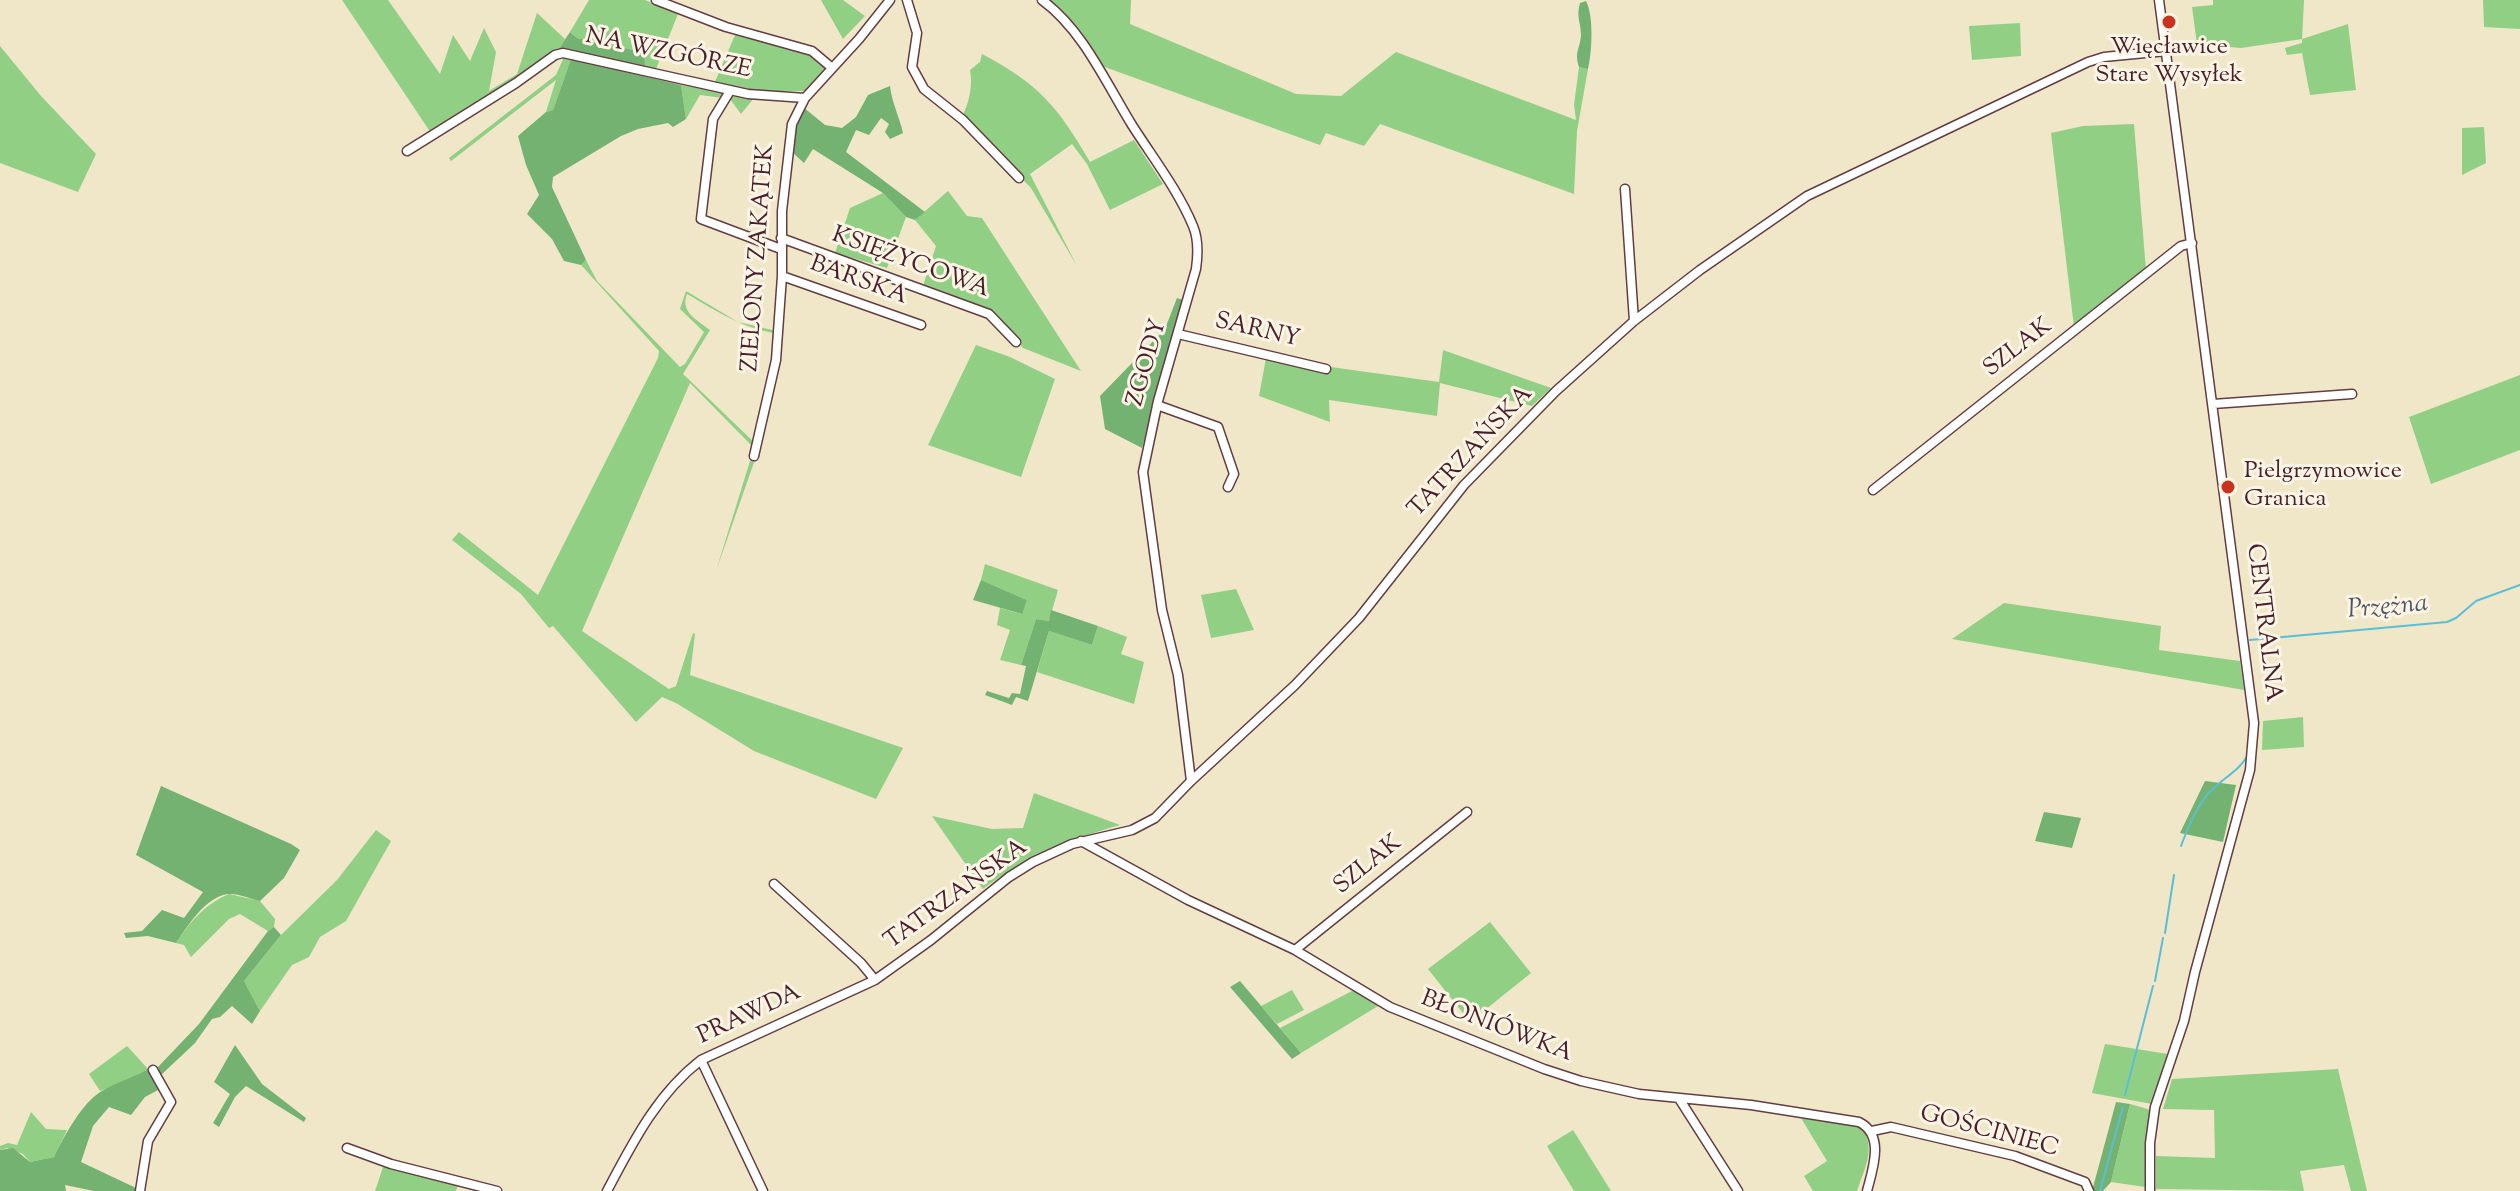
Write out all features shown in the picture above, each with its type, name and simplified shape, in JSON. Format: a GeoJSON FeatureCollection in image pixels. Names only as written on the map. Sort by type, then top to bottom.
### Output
{"type":"FeatureCollection","features":[{"type":"Feature","properties":{"kind":"street"},"geometry":{"type":"LineString","coordinates":[[656,0],[726,27],[812,51],[831,67]]}},
{"type":"Feature","properties":{"kind":"street","name":"ZIELONY ZAKĄTEK"},"geometry":{"type":"LineString","coordinates":[[754,456],[776,360],[788,139],[796,112],[890,0]]}},
{"type":"Feature","properties":{"kind":"street"},"geometry":{"type":"LineString","coordinates":[[907,0],[917,33],[912,67],[924,89],[963,120],[1019,178]]}},
{"type":"Feature","properties":{"kind":"street","name":"ZGODY"},"geometry":{"type":"LineString","coordinates":[[1042,0],[1058,12],[1075,34],[1167,178],[1195,230],[1198,251],[1196,269],[1157,405],[1143,472],[1162,610],[1178,675],[1191,781]]}},
{"type":"Feature","properties":{"kind":"street","name":"CENTRALNA"},"geometry":{"type":"LineString","coordinates":[[2150,1191],[2150,1143],[2155,1107],[2184,1021],[2254,749],[2254,723],[2159,0]]}},
{"type":"Feature","properties":{"kind":"street","name":"TATRZAŃSKA"},"geometry":{"type":"LineString","coordinates":[[875,980],[1033,862],[1081,841],[1144,824],[1165,810],[1191,781],[1295,685],[1359,618],[1464,485],[1556,391],[1634,321],[1700,270],[1807,196],[2088,62],[2104,57],[2166,51]]}},
{"type":"Feature","properties":{"kind":"street","name":"NA WZGÓRZE"},"geometry":{"type":"LineString","coordinates":[[407,151],[555,55],[563,53],[730,91],[805,98]]}},
{"type":"Feature","properties":{"kind":"street"},"geometry":{"type":"LineString","coordinates":[[730,91],[713,119],[701,219],[781,249]]}},
{"type":"Feature","properties":{"kind":"street"},"geometry":{"type":"LineString","coordinates":[[1625,189],[1634,321]]}},
{"type":"Feature","properties":{"kind":"street","name":"KSIĘŻYCOWA"},"geometry":{"type":"LineString","coordinates":[[781,238],[989,314],[1016,342]]}},
{"type":"Feature","properties":{"kind":"street","name":"SZLAK"},"geometry":{"type":"LineString","coordinates":[[1873,490],[2181,246],[2192,243]]}},
{"type":"Feature","properties":{"kind":"street","name":"BARSKA"},"geometry":{"type":"LineString","coordinates":[[782,276],[921,325]]}},
{"type":"Feature","properties":{"kind":"street","name":"SARNY"},"geometry":{"type":"LineString","coordinates":[[1178,334],[1326,369]]}},
{"type":"Feature","properties":{"kind":"street"},"geometry":{"type":"LineString","coordinates":[[2213,404],[2352,394]]}},
{"type":"Feature","properties":{"kind":"street"},"geometry":{"type":"LineString","coordinates":[[1157,405],[1218,427],[1234,474],[1228,487]]}},
{"type":"Feature","properties":{"kind":"street","name":"SZLAK"},"geometry":{"type":"LineString","coordinates":[[1295,950],[1467,812]]}},
{"type":"Feature","properties":{"kind":"street","name":"BŁONIÓWKA"},"geometry":{"type":"LineString","coordinates":[[1081,841],[1188,900],[1295,950],[1390,1007],[1581,1081],[1639,1094],[1751,1105],[1854,1121],[1872,1131]]}},
{"type":"Feature","properties":{"kind":"street"},"geometry":{"type":"LineString","coordinates":[[774,884],[861,963],[875,980]]}},
{"type":"Feature","properties":{"kind":"street","name":"PRAWDA"},"geometry":{"type":"LineString","coordinates":[[607,1191],[648,1116],[676,1081],[701,1060],[875,980]]}},
{"type":"Feature","properties":{"kind":"street"},"geometry":{"type":"LineString","coordinates":[[701,1060],[763,1191]]}},
{"type":"Feature","properties":{"kind":"street"},"geometry":{"type":"LineString","coordinates":[[140,1191],[148,1141],[171,1102],[153,1070]]}},
{"type":"Feature","properties":{"kind":"street"},"geometry":{"type":"LineString","coordinates":[[1680,1100],[1738,1191]]}},
{"type":"Feature","properties":{"kind":"street","name":"GOŚCINIEC"},"geometry":{"type":"LineString","coordinates":[[1872,1131],[1891,1127],[2015,1156],[2085,1182],[2089,1191]]}},
{"type":"Feature","properties":{"kind":"street"},"geometry":{"type":"LineString","coordinates":[[1867,1191],[1876,1141],[1872,1131]]}},
{"type":"Feature","properties":{"kind":"street"},"geometry":{"type":"LineString","coordinates":[[347,1148],[391,1164],[497,1191]]}},
{"type":"Feature","properties":{"kind":"green space"},"geometry":{"type":"Polygon","coordinates":[[[342,0],[388,0],[440,74],[453,35],[470,61],[484,28],[496,52],[489,91],[517,74],[537,13],[565,39],[558,50],[431,133],[342,0]]]}},
{"type":"Feature","properties":{"kind":"green space"},"geometry":{"type":"Polygon","coordinates":[[[589,0],[645,0],[678,14],[656,69],[645,67],[638,51],[577,38],[570,32],[589,0]]]}},
{"type":"Feature","properties":{"kind":"green space"},"geometry":{"type":"Polygon","coordinates":[[[821,0],[843,0],[865,16],[843,39],[821,0]]]}},
{"type":"Feature","properties":{"kind":"green space"},"geometry":{"type":"Polygon","coordinates":[[[1046,0],[1131,0],[1130,24],[1296,94],[1341,96],[1396,52],[1576,120],[1574,105],[1579,67],[1588,69],[1577,131],[1574,194],[1380,124],[1364,146],[1326,133],[1320,145],[1102,66],[1066,15],[1046,0]]]}},
{"type":"Feature","properties":{"kind":"green space"},"geometry":{"type":"Polygon","coordinates":[[[2213,0],[2304,0],[2302,39],[2241,48],[2197,44],[2192,7],[2213,5],[2213,0]]]}},
{"type":"Feature","properties":{"kind":"green space"},"geometry":{"type":"Polygon","coordinates":[[[2483,0],[2520,0],[2520,29],[2484,27],[2483,0]]]}},
{"type":"Feature","properties":{"kind":"green space"},"geometry":{"type":"Polygon","coordinates":[[[1586,1],[1592,34],[1588,69],[1579,67],[1577,57],[1581,35],[1579,8],[1580,3],[1586,1]]]}},
{"type":"Feature","properties":{"kind":"green space"},"geometry":{"type":"Polygon","coordinates":[[[2020,23],[2021,56],[1972,60],[1969,26],[2020,23]]]}},
{"type":"Feature","properties":{"kind":"green space"},"geometry":{"type":"Polygon","coordinates":[[[2348,24],[2356,90],[2310,95],[2302,53],[2287,55],[2285,48],[2302,43],[2302,39],[2348,24]]]}},
{"type":"Feature","properties":{"kind":"green space"},"geometry":{"type":"Polygon","coordinates":[[[570,32],[577,38],[638,51],[644,57],[645,67],[558,50],[570,32]]]}},
{"type":"Feature","properties":{"kind":"green space"},"geometry":{"type":"Polygon","coordinates":[[[735,35],[809,54],[828,67],[805,91],[745,91],[714,84],[735,35]]]}},
{"type":"Feature","properties":{"kind":"green space"},"geometry":{"type":"Polygon","coordinates":[[[0,46],[41,96],[96,154],[78,192],[0,163],[0,46]]]}},
{"type":"Feature","properties":{"kind":"green space"},"geometry":{"type":"Polygon","coordinates":[[[982,54],[1018,76],[1045,99],[1068,126],[1090,162],[1134,140],[1163,184],[1110,210],[1087,164],[1072,144],[1030,174],[1077,266],[1031,188],[962,117],[970,94],[970,70],[980,62],[982,54]]]}},
{"type":"Feature","properties":{"kind":"green space"},"geometry":{"type":"Polygon","coordinates":[[[564,57],[571,59],[553,110],[546,112],[556,80],[451,161],[449,158],[556,75],[564,57]]]}},
{"type":"Feature","properties":{"kind":"green space"},"geometry":{"type":"Polygon","coordinates":[[[571,59],[681,85],[686,119],[673,127],[668,123],[621,136],[553,177],[552,187],[586,260],[581,265],[564,261],[552,239],[527,214],[539,195],[518,136],[546,112],[553,110],[571,59]]]}},
{"type":"Feature","properties":{"kind":"green space"},"geometry":{"type":"Polygon","coordinates":[[[681,85],[754,98],[741,114],[730,99],[700,95],[686,119],[681,85]]]}},
{"type":"Feature","properties":{"kind":"green space"},"geometry":{"type":"Polygon","coordinates":[[[890,86],[903,133],[890,139],[885,132],[889,124],[881,118],[869,135],[856,130],[846,152],[925,212],[915,220],[906,217],[883,193],[813,149],[804,163],[792,152],[803,107],[825,125],[842,128],[856,117],[868,95],[890,86]]]}},
{"type":"Feature","properties":{"kind":"green space"},"geometry":{"type":"Polygon","coordinates":[[[2134,124],[2146,270],[2074,327],[2051,133],[2083,126],[2134,124]]]}},
{"type":"Feature","properties":{"kind":"green space"},"geometry":{"type":"Polygon","coordinates":[[[2484,127],[2486,163],[2462,175],[2462,128],[2484,127]]]}},
{"type":"Feature","properties":{"kind":"green space"},"geometry":{"type":"Polygon","coordinates":[[[948,191],[967,216],[982,218],[1081,371],[1023,348],[989,311],[923,286],[936,246],[915,220],[948,191]]]}},
{"type":"Feature","properties":{"kind":"green space"},"geometry":{"type":"Polygon","coordinates":[[[883,193],[906,217],[887,268],[835,253],[850,208],[883,193]]]}},
{"type":"Feature","properties":{"kind":"green space"},"geometry":{"type":"Polygon","coordinates":[[[586,260],[597,281],[680,367],[685,364],[704,332],[680,309],[686,291],[736,321],[687,294],[688,311],[710,330],[683,374],[759,447],[716,571],[754,448],[690,383],[582,631],[669,689],[676,686],[693,633],[690,675],[903,748],[876,799],[754,751],[662,697],[636,722],[553,626],[549,628],[521,594],[452,540],[459,532],[538,595],[658,358],[659,351],[581,265],[586,260]]]}},
{"type":"Feature","properties":{"kind":"green space"},"geometry":{"type":"Polygon","coordinates":[[[1177,298],[1183,300],[1142,448],[1105,429],[1100,396],[1165,329],[1177,298]]]}},
{"type":"Feature","properties":{"kind":"green space"},"geometry":{"type":"Polygon","coordinates":[[[739,322],[781,332],[767,332],[739,322]]]}},
{"type":"Feature","properties":{"kind":"green space"},"geometry":{"type":"Polygon","coordinates":[[[976,345],[1010,357],[1055,379],[1021,477],[928,445],[976,345]]]}},
{"type":"Feature","properties":{"kind":"green space"},"geometry":{"type":"Polygon","coordinates":[[[1443,350],[1551,388],[1532,406],[1440,383],[1437,416],[1329,400],[1330,422],[1259,396],[1266,358],[1439,382],[1443,350]]]}},
{"type":"Feature","properties":{"kind":"green space"},"geometry":{"type":"Polygon","coordinates":[[[2520,375],[2520,450],[2431,484],[2409,417],[2520,375]]]}},
{"type":"Feature","properties":{"kind":"green space"},"geometry":{"type":"Polygon","coordinates":[[[985,564],[1058,590],[1049,621],[1036,619],[1021,665],[1000,660],[1010,630],[997,625],[1000,608],[1021,614],[1027,600],[981,580],[985,564]]]}},
{"type":"Feature","properties":{"kind":"green space"},"geometry":{"type":"Polygon","coordinates":[[[981,580],[1027,600],[1022,614],[973,600],[981,580]]]}},
{"type":"Feature","properties":{"kind":"green space"},"geometry":{"type":"Polygon","coordinates":[[[1236,589],[1254,630],[1211,638],[1201,595],[1236,589]]]}},
{"type":"Feature","properties":{"kind":"green space"},"geometry":{"type":"Polygon","coordinates":[[[2004,603],[2161,626],[2159,650],[2240,661],[2244,690],[1952,639],[2004,603]]]}},
{"type":"Feature","properties":{"kind":"green space"},"geometry":{"type":"Polygon","coordinates":[[[1051,610],[1098,626],[1092,645],[1049,631],[1028,701],[1016,697],[1012,705],[985,695],[987,691],[1009,698],[1012,693],[1020,694],[1026,666],[1021,665],[1036,619],[1049,621],[1051,610]]]}},
{"type":"Feature","properties":{"kind":"green space"},"geometry":{"type":"Polygon","coordinates":[[[1098,626],[1127,637],[1121,654],[1144,662],[1134,704],[1037,672],[1049,631],[1092,645],[1098,626]]]}},
{"type":"Feature","properties":{"kind":"green space"},"geometry":{"type":"Polygon","coordinates":[[[2303,717],[2304,747],[2262,750],[2263,721],[2303,717]]]}},
{"type":"Feature","properties":{"kind":"green space"},"geometry":{"type":"Polygon","coordinates":[[[2205,781],[2236,785],[2223,842],[2180,833],[2205,781]]]}},
{"type":"Feature","properties":{"kind":"green space"},"geometry":{"type":"Polygon","coordinates":[[[161,786],[300,850],[284,878],[260,901],[232,894],[220,896],[198,914],[176,943],[148,936],[126,938],[124,933],[142,931],[162,910],[184,918],[203,892],[136,855],[161,786]]]}},
{"type":"Feature","properties":{"kind":"green space"},"geometry":{"type":"Polygon","coordinates":[[[1034,793],[1120,825],[1048,850],[983,889],[932,816],[992,829],[1023,828],[1034,793]]]}},
{"type":"Feature","properties":{"kind":"green space"},"geometry":{"type":"Polygon","coordinates":[[[2044,812],[2081,818],[2072,848],[2035,841],[2044,812]]]}},
{"type":"Feature","properties":{"kind":"green space"},"geometry":{"type":"Polygon","coordinates":[[[376,830],[391,841],[346,921],[320,937],[309,957],[292,965],[260,1011],[244,981],[281,935],[337,880],[376,830]]]}},
{"type":"Feature","properties":{"kind":"green space"},"geometry":{"type":"Polygon","coordinates":[[[229,894],[260,901],[275,919],[274,927],[268,931],[240,914],[229,919],[191,957],[184,945],[176,943],[199,914],[229,894]]]}},
{"type":"Feature","properties":{"kind":"green space"},"geometry":{"type":"Polygon","coordinates":[[[1490,922],[1531,973],[1470,1022],[1428,969],[1490,922]]]}},
{"type":"Feature","properties":{"kind":"green space"},"geometry":{"type":"Polygon","coordinates":[[[274,927],[281,935],[244,981],[260,1011],[252,1024],[232,1006],[220,1017],[212,1019],[195,1043],[160,1076],[158,1067],[199,1024],[274,927]]]}},
{"type":"Feature","properties":{"kind":"green space"},"geometry":{"type":"Polygon","coordinates":[[[1240,981],[1301,1053],[1292,1059],[1230,987],[1240,981]]]}},
{"type":"Feature","properties":{"kind":"green space"},"geometry":{"type":"Polygon","coordinates":[[[1292,990],[1304,1010],[1277,1024],[1261,1006],[1292,990]]]}},
{"type":"Feature","properties":{"kind":"green space"},"geometry":{"type":"Polygon","coordinates":[[[1354,990],[1378,1006],[1301,1053],[1280,1028],[1354,990]]]}},
{"type":"Feature","properties":{"kind":"green space"},"geometry":{"type":"Polygon","coordinates":[[[2105,1044],[2168,1054],[2152,1104],[2092,1093],[2105,1044]]]}},
{"type":"Feature","properties":{"kind":"green space"},"geometry":{"type":"Polygon","coordinates":[[[235,1045],[262,1084],[306,1118],[304,1122],[246,1086],[235,1097],[219,1127],[213,1123],[230,1094],[214,1082],[235,1045]]]}},
{"type":"Feature","properties":{"kind":"green space"},"geometry":{"type":"Polygon","coordinates":[[[127,1046],[148,1069],[128,1081],[100,1091],[89,1074],[127,1046]]]}},
{"type":"Feature","properties":{"kind":"green space"},"geometry":{"type":"Polygon","coordinates":[[[148,1069],[158,1090],[145,1097],[131,1115],[109,1107],[93,1126],[81,1162],[136,1188],[135,1191],[94,1191],[65,1185],[66,1191],[0,1191],[0,1150],[13,1148],[30,1162],[54,1157],[74,1121],[95,1096],[148,1069]]]}},
{"type":"Feature","properties":{"kind":"green space"},"geometry":{"type":"Polygon","coordinates":[[[2338,1069],[2367,1191],[2351,1191],[2344,1165],[2300,1171],[2304,1191],[2156,1189],[2156,1156],[2215,1158],[2214,1110],[2163,1109],[2172,1079],[2338,1069]]]}},
{"type":"Feature","properties":{"kind":"green space"},"geometry":{"type":"Polygon","coordinates":[[[2116,1102],[2130,1104],[2111,1182],[2103,1191],[2092,1191],[2116,1102]]]}},
{"type":"Feature","properties":{"kind":"green space"},"geometry":{"type":"Polygon","coordinates":[[[2130,1104],[2151,1110],[2145,1187],[2111,1182],[2130,1104]]]}},
{"type":"Feature","properties":{"kind":"green space"},"geometry":{"type":"Polygon","coordinates":[[[31,1112],[46,1129],[67,1130],[54,1157],[30,1162],[23,1154],[7,1148],[0,1150],[0,1146],[8,1143],[17,1145],[31,1112]]]}},
{"type":"Feature","properties":{"kind":"green space"},"geometry":{"type":"Polygon","coordinates":[[[1801,1118],[1862,1127],[1869,1151],[1857,1191],[1813,1191],[1804,1176],[1827,1161],[1801,1118]]]}},
{"type":"Feature","properties":{"kind":"green space"},"geometry":{"type":"Polygon","coordinates":[[[1573,1130],[1611,1191],[1574,1191],[1547,1146],[1573,1130]]]}},
{"type":"Feature","properties":{"kind":"green space"},"geometry":{"type":"Polygon","coordinates":[[[383,1167],[458,1185],[456,1191],[375,1191],[383,1167]]]}},
{"type":"Feature","properties":{"kind":"waterway","name":"Przężna"},"geometry":{"type":"LineString","coordinates":[[2250,640],[2447,622],[2476,601],[2520,585]]}},
{"type":"Feature","properties":{"kind":"waterway","name":"Przężna"},"geometry":{"type":"LineString","coordinates":[[2181,846],[2192,819],[2207,795],[2248,755]]}},
{"type":"Feature","properties":{"kind":"waterway","name":"Przężna"},"geometry":{"type":"LineString","coordinates":[[2165,933],[2174,875]]}},
{"type":"Feature","properties":{"kind":"waterway","name":"Przężna"},"geometry":{"type":"LineString","coordinates":[[2155,981],[2163,938]]}},
{"type":"Feature","properties":{"kind":"waterway","name":"Przężna"},"geometry":{"type":"LineString","coordinates":[[2125,1095],[2153,986]]}},
{"type":"Feature","properties":{"kind":"waterway","name":"Przężna"},"geometry":{"type":"LineString","coordinates":[[2100,1191],[2123,1107]]}},
{"type":"Feature","properties":{"kind":"place","name":"Więcławice Stare Wysyłek"},"geometry":{"type":"Point","coordinates":[2169,22]}},
{"type":"Feature","properties":{"kind":"place","name":"Pielgrzymowice Granica"},"geometry":{"type":"Point","coordinates":[2228,487]}}]}
